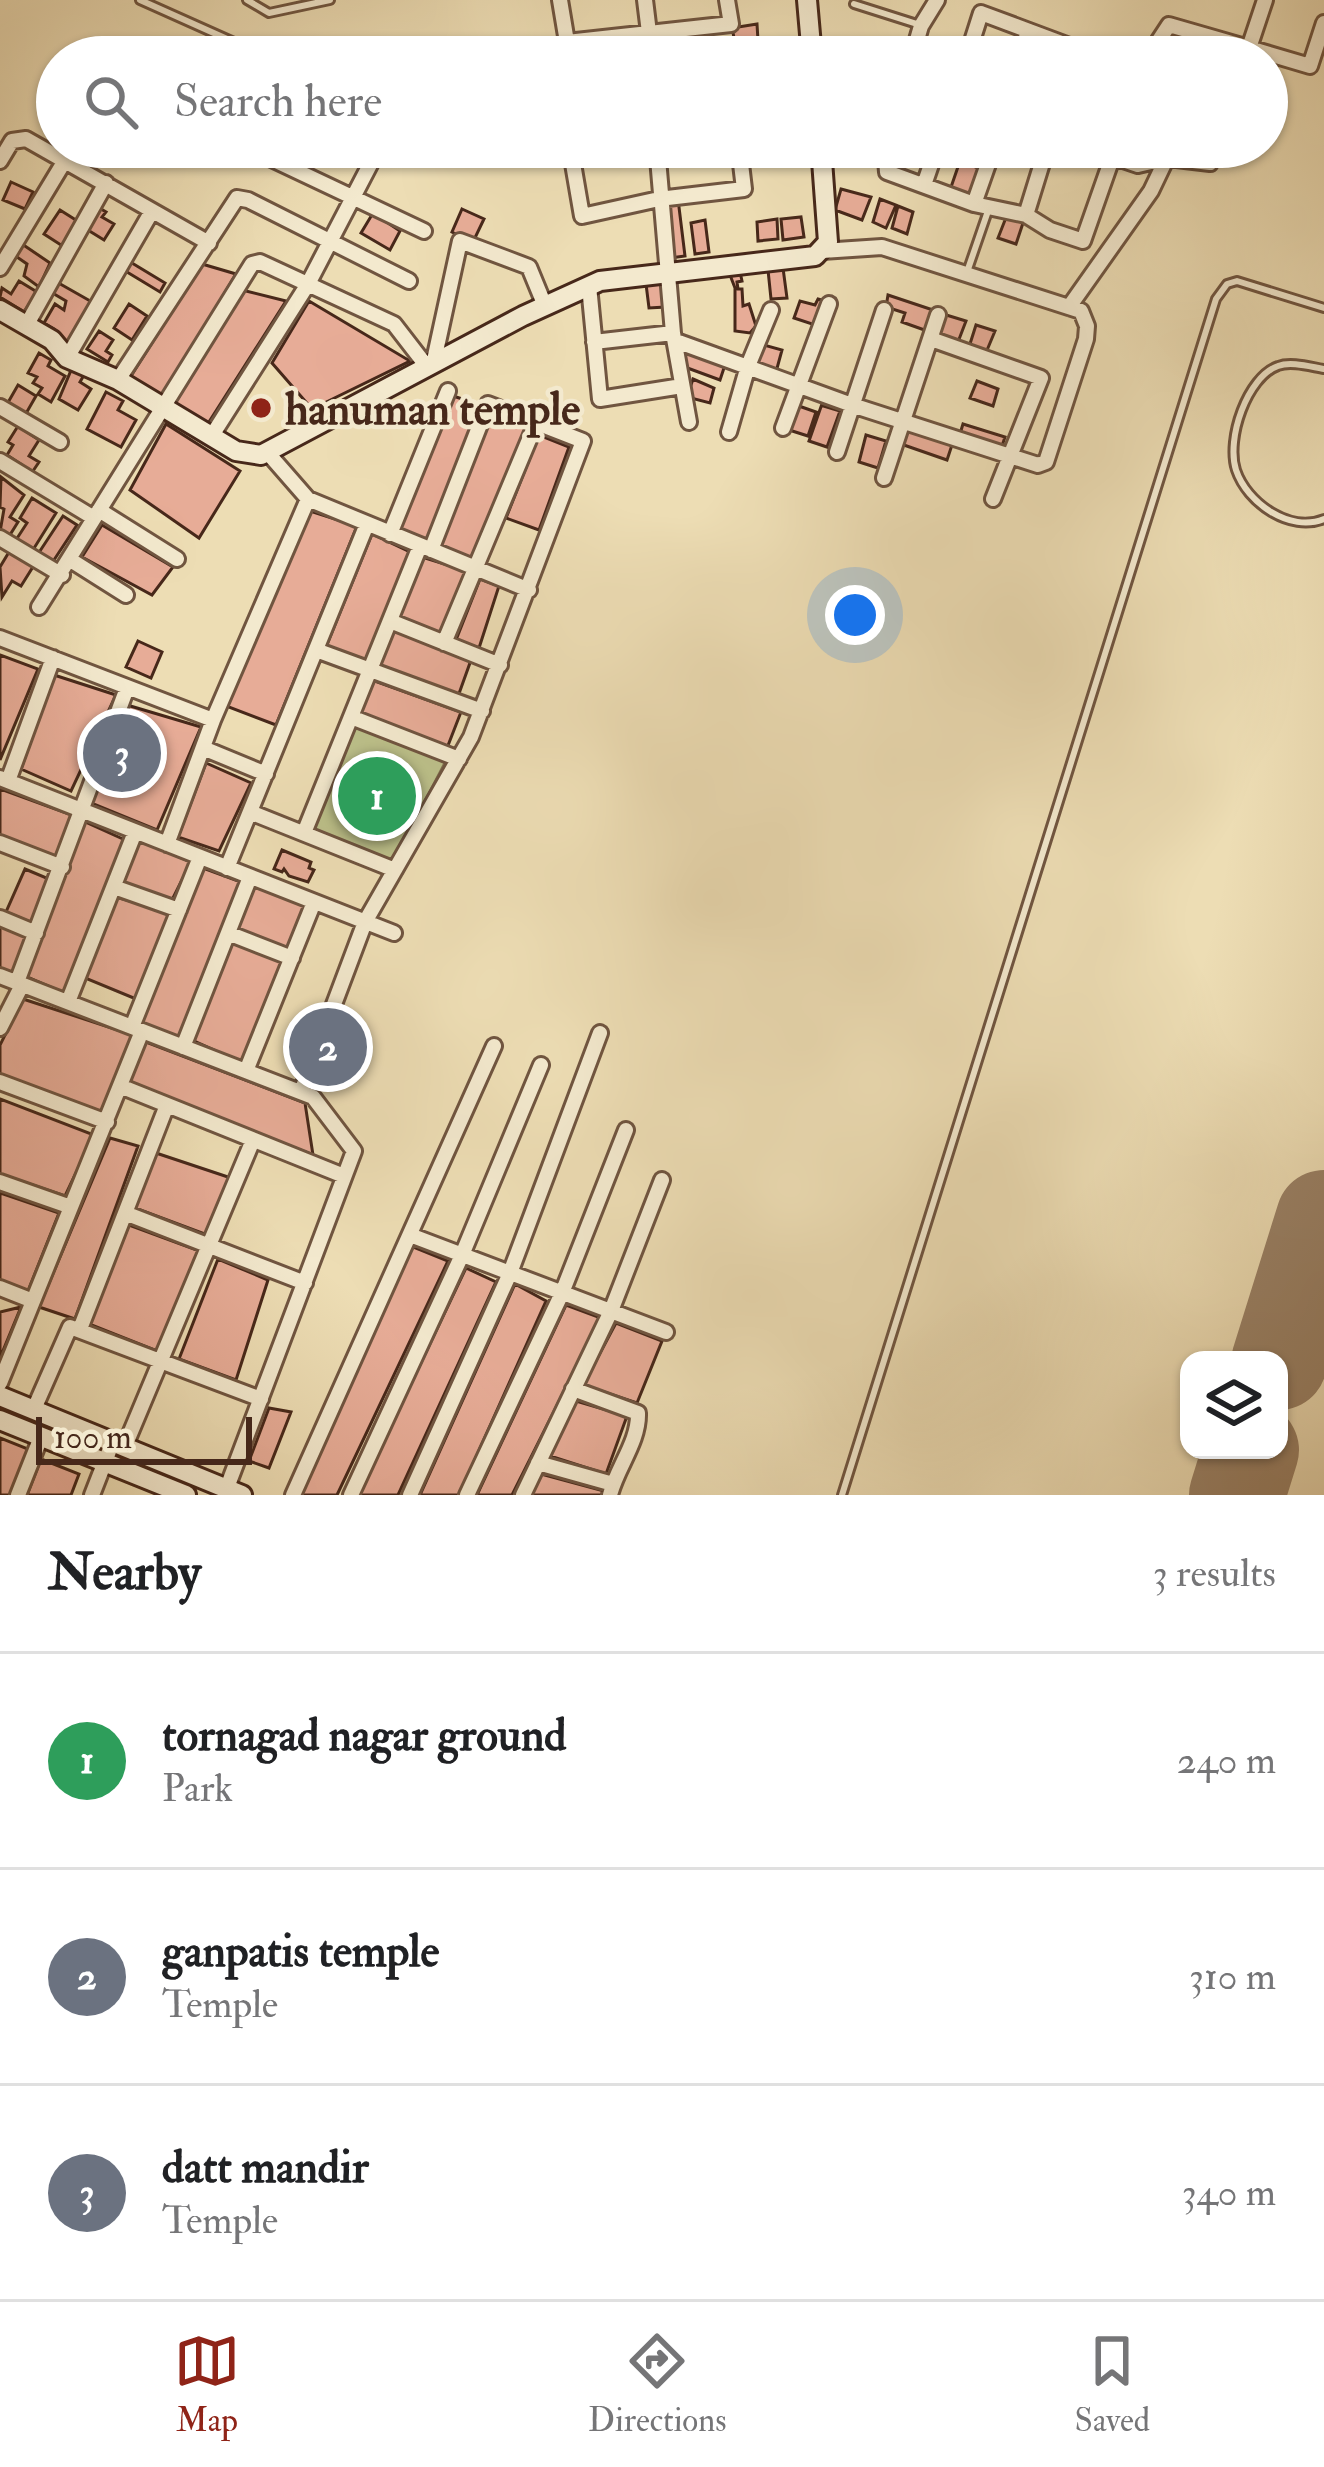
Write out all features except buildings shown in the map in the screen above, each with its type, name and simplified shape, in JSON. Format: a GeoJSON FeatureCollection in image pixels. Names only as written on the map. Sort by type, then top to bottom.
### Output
{"type":"FeatureCollection","features":[{"type":"Feature","properties":{"kind":"street"},"geometry":{"type":"LineString","coordinates":[[560,0],[566,36]]}},
{"type":"Feature","properties":{"kind":"street"},"geometry":{"type":"LineString","coordinates":[[645,0],[649,36]]}},
{"type":"Feature","properties":{"kind":"street"},"geometry":{"type":"LineString","coordinates":[[622,36],[730,24],[727,0]]}},
{"type":"Feature","properties":{"kind":"street"},"geometry":{"type":"LineString","coordinates":[[807,0],[810,36]]}},
{"type":"Feature","properties":{"kind":"street"},"geometry":{"type":"LineString","coordinates":[[918,36],[937,0]]}},
{"type":"Feature","properties":{"kind":"street"},"geometry":{"type":"LineString","coordinates":[[1253,36],[1264,0]]}},
{"type":"Feature","properties":{"kind":"street"},"geometry":{"type":"LineString","coordinates":[[974,36],[981,13],[1040,36]]}},
{"type":"Feature","properties":{"kind":"street"},"geometry":{"type":"LineString","coordinates":[[1288,61],[1310,66],[1324,23]]}},
{"type":"Feature","properties":{"kind":"street"},"geometry":{"type":"LineString","coordinates":[[1162,36],[1169,25],[1201,36]]}},
{"type":"Feature","properties":{"kind":"street"},"geometry":{"type":"LineString","coordinates":[[1026,36],[1028,31]]}},
{"type":"Feature","properties":{"kind":"street"},"geometry":{"type":"LineString","coordinates":[[0,160],[18,138],[36,147]]}},
{"type":"Feature","properties":{"kind":"street"},"geometry":{"type":"LineString","coordinates":[[0,268],[60,168]]}},
{"type":"Feature","properties":{"kind":"street"},"geometry":{"type":"LineString","coordinates":[[76,168],[209,243]]}},
{"type":"Feature","properties":{"kind":"street"},"geometry":{"type":"LineString","coordinates":[[291,168],[424,231]]}},
{"type":"Feature","properties":{"kind":"street"},"geometry":{"type":"LineString","coordinates":[[211,436],[308,284],[368,168]]}},
{"type":"Feature","properties":{"kind":"street"},"geometry":{"type":"LineString","coordinates":[[574,168],[582,216],[659,199],[744,189],[742,168]]}},
{"type":"Feature","properties":{"kind":"street"},"geometry":{"type":"LineString","coordinates":[[658,168],[689,422]]}},
{"type":"Feature","properties":{"kind":"street"},"geometry":{"type":"LineString","coordinates":[[822,251],[829,228],[823,168]]}},
{"type":"Feature","properties":{"kind":"street"},"geometry":{"type":"LineString","coordinates":[[887,168],[887,172],[982,206],[1026,215],[1050,230],[1083,241],[1109,168]]}},
{"type":"Feature","properties":{"kind":"street"},"geometry":{"type":"LineString","coordinates":[[925,182],[930,168]]}},
{"type":"Feature","properties":{"kind":"street"},"geometry":{"type":"LineString","coordinates":[[982,206],[990,168]]}},
{"type":"Feature","properties":{"kind":"street"},"geometry":{"type":"LineString","coordinates":[[1026,215],[1041,168]]}},
{"type":"Feature","properties":{"kind":"street"},"geometry":{"type":"LineString","coordinates":[[1070,307],[1162,168]]}},
{"type":"Feature","properties":{"kind":"street"},"geometry":{"type":"LineString","coordinates":[[26,326],[106,183]]}},
{"type":"Feature","properties":{"kind":"street"},"geometry":{"type":"LineString","coordinates":[[118,380],[233,202],[241,197],[409,281]]}},
{"type":"Feature","properties":{"kind":"street"},"geometry":{"type":"LineString","coordinates":[[68,358],[152,211]]}},
{"type":"Feature","properties":{"kind":"street"},"geometry":{"type":"LineString","coordinates":[[430,367],[460,241],[529,267],[545,306]]}},
{"type":"Feature","properties":{"kind":"street"},"geometry":{"type":"LineString","coordinates":[[0,310],[52,340],[68,358],[118,380],[248,456],[267,452],[589,286],[667,270],[800,260],[822,251],[881,247],[1081,311],[1086,339],[1046,462],[1038,465],[852,405],[675,337],[594,342]]}},
{"type":"Feature","properties":{"kind":"street"},"geometry":{"type":"LineString","coordinates":[[39,607],[252,264],[260,262],[394,324],[430,367]]}},
{"type":"Feature","properties":{"kind":"street"},"geometry":{"type":"LineString","coordinates":[[589,286],[600,399],[682,386]]}},
{"type":"Feature","properties":{"kind":"street"},"geometry":{"type":"LineString","coordinates":[[783,428],[829,304]]}},
{"type":"Feature","properties":{"kind":"street"},"geometry":{"type":"LineString","coordinates":[[729,432],[770,310]]}},
{"type":"Feature","properties":{"kind":"street"},"geometry":{"type":"LineString","coordinates":[[837,452],[884,310]]}},
{"type":"Feature","properties":{"kind":"street"},"geometry":{"type":"LineString","coordinates":[[884,478],[938,315]]}},
{"type":"Feature","properties":{"kind":"street"},"geometry":{"type":"LineString","coordinates":[[932,339],[1041,378],[993,499]]}},
{"type":"Feature","properties":{"kind":"street"},"geometry":{"type":"LineString","coordinates":[[390,534],[448,391]]}},
{"type":"Feature","properties":{"kind":"street"},"geometry":{"type":"LineString","coordinates":[[301,1092],[365,922],[482,711],[583,441],[488,404],[390,621],[304,833]]}},
{"type":"Feature","properties":{"kind":"street"},"geometry":{"type":"LineString","coordinates":[[0,408],[60,442]]}},
{"type":"Feature","properties":{"kind":"street"},"geometry":{"type":"LineString","coordinates":[[445,643],[536,423]]}},
{"type":"Feature","properties":{"kind":"street"},"geometry":{"type":"LineString","coordinates":[[267,452],[308,500],[529,590]]}},
{"type":"Feature","properties":{"kind":"street"},"geometry":{"type":"LineString","coordinates":[[0,461],[177,559]]}},
{"type":"Feature","properties":{"kind":"street"},"geometry":{"type":"LineString","coordinates":[[167,844],[213,720],[308,500]]}},
{"type":"Feature","properties":{"kind":"street"},"geometry":{"type":"LineString","coordinates":[[227,868],[367,524]]}},
{"type":"Feature","properties":{"kind":"street"},"geometry":{"type":"LineString","coordinates":[[0,538],[62,574]]}},
{"type":"Feature","properties":{"kind":"street"},"geometry":{"type":"LineString","coordinates":[[69,559],[126,595]]}},
{"type":"Feature","properties":{"kind":"street"},"geometry":{"type":"LineString","coordinates":[[390,621],[500,665]]}},
{"type":"Feature","properties":{"kind":"street"},"geometry":{"type":"LineString","coordinates":[[0,638],[213,720]]}},
{"type":"Feature","properties":{"kind":"street"},"geometry":{"type":"LineString","coordinates":[[316,650],[482,711]]}},
{"type":"Feature","properties":{"kind":"street"},"geometry":{"type":"LineString","coordinates":[[53,658],[4,780],[394,933]]}},
{"type":"Feature","properties":{"kind":"street"},"geometry":{"type":"LineString","coordinates":[[0,1028],[127,688]]}},
{"type":"Feature","properties":{"kind":"street"},"geometry":{"type":"LineString","coordinates":[[351,717],[459,759]]}},
{"type":"Feature","properties":{"kind":"street"},"geometry":{"type":"LineString","coordinates":[[202,748],[266,774]]}},
{"type":"Feature","properties":{"kind":"street"},"geometry":{"type":"LineString","coordinates":[[250,812],[395,870]]}},
{"type":"Feature","properties":{"kind":"street"},"geometry":{"type":"LineString","coordinates":[[68,1002],[136,832]]}},
{"type":"Feature","properties":{"kind":"street"},"geometry":{"type":"LineString","coordinates":[[0,843],[62,867]]}},
{"type":"Feature","properties":{"kind":"street"},"geometry":{"type":"LineString","coordinates":[[0,1383],[107,1122],[200,857]]}},
{"type":"Feature","properties":{"kind":"street"},"geometry":{"type":"LineString","coordinates":[[183,1047],[250,877]]}},
{"type":"Feature","properties":{"kind":"street"},"geometry":{"type":"LineString","coordinates":[[114,886],[179,910]]}},
{"type":"Feature","properties":{"kind":"street"},"geometry":{"type":"LineString","coordinates":[[246,1071],[314,902]]}},
{"type":"Feature","properties":{"kind":"street"},"geometry":{"type":"LineString","coordinates":[[0,918],[36,933]]}},
{"type":"Feature","properties":{"kind":"street"},"geometry":{"type":"LineString","coordinates":[[228,933],[292,958]]}},
{"type":"Feature","properties":{"kind":"street"},"geometry":{"type":"LineString","coordinates":[[0,976],[313,1096],[354,1151],[231,1493],[0,1396]]}},
{"type":"Feature","properties":{"kind":"street"},"geometry":{"type":"LineString","coordinates":[[410,1495],[511,1273],[600,1033]]}},
{"type":"Feature","properties":{"kind":"street"},"geometry":{"type":"LineString","coordinates":[[293,1495],[494,1046]]}},
{"type":"Feature","properties":{"kind":"street"},"geometry":{"type":"LineString","coordinates":[[351,1495],[462,1255],[542,1065]]}},
{"type":"Feature","properties":{"kind":"street"},"geometry":{"type":"LineString","coordinates":[[0,1082],[107,1122]]}},
{"type":"Feature","properties":{"kind":"street"},"geometry":{"type":"LineString","coordinates":[[120,1086],[344,1176]]}},
{"type":"Feature","properties":{"kind":"street"},"geometry":{"type":"LineString","coordinates":[[80,1329],[167,1105]]}},
{"type":"Feature","properties":{"kind":"street"},"geometry":{"type":"LineString","coordinates":[[466,1495],[562,1292],[626,1130]]}},
{"type":"Feature","properties":{"kind":"street"},"geometry":{"type":"LineString","coordinates":[[92,1495],[105,1462],[162,1361],[253,1139]]}},
{"type":"Feature","properties":{"kind":"street"},"geometry":{"type":"LineString","coordinates":[[523,1495],[611,1312],[662,1180]]}},
{"type":"Feature","properties":{"kind":"street"},"geometry":{"type":"LineString","coordinates":[[0,1182],[71,1208]]}},
{"type":"Feature","properties":{"kind":"street"},"geometry":{"type":"LineString","coordinates":[[125,1213],[305,1283]]}},
{"type":"Feature","properties":{"kind":"street"},"geometry":{"type":"LineString","coordinates":[[410,1235],[666,1332]]}},
{"type":"Feature","properties":{"kind":"street"},"geometry":{"type":"LineString","coordinates":[[0,1288],[33,1301]]}},
{"type":"Feature","properties":{"kind":"street"},"geometry":{"type":"LineString","coordinates":[[34,1409],[68,1328],[261,1399]]}},
{"type":"Feature","properties":{"kind":"street"},"geometry":{"type":"LineString","coordinates":[[538,1463],[612,1490],[638,1427],[638,1413],[572,1389]]}},
{"type":"Feature","properties":{"kind":"street"},"geometry":{"type":"LineString","coordinates":[[0,1420],[186,1495]]}},
{"type":"Feature","properties":{"kind":"street"},"geometry":{"type":"LineString","coordinates":[[18,1495],[41,1437]]}},
{"type":"Feature","properties":{"kind":"lane"},"geometry":{"type":"LineString","coordinates":[[140,0],[220,36]]}},
{"type":"Feature","properties":{"kind":"lane"},"geometry":{"type":"LineString","coordinates":[[247,0],[269,13],[330,0]]}},
{"type":"Feature","properties":{"kind":"lane"},"geometry":{"type":"LineString","coordinates":[[854,4],[921,26]]}},
{"type":"Feature","properties":{"kind":"lane"},"geometry":{"type":"LineString","coordinates":[[966,274],[982,206]]}},
{"type":"Feature","properties":{"kind":"lane"},"geometry":{"type":"LineString","coordinates":[[842,1495],[1216,299],[1227,284],[1237,281],[1324,308]]}},
{"type":"Feature","properties":{"kind":"lane"},"geometry":{"type":"LineString","coordinates":[[1324,369],[1282,363],[1261,376],[1244,401],[1234,466],[1245,487],[1283,519],[1311,524],[1324,519]]}},
{"type":"Feature","properties":{"kind":"green space"},"geometry":{"type":"Polygon","coordinates":[[[353,723],[446,761],[394,861],[312,831],[353,723]]]}},
{"type":"Feature","properties":{"kind":"runway"},"geometry":{"type":"LineString","coordinates":[[1282,1351],[1324,1218]]}},
{"type":"Feature","properties":{"kind":"runway"},"geometry":{"type":"LineString","coordinates":[[1237,1495],[1248,1459]]}},
{"type":"Feature","properties":{"kind":"place","name":"hanuman temple"},"geometry":{"type":"Point","coordinates":[261,408]}},
{"type":"Feature","properties":{"kind":"place","name":"datt mandir"},"geometry":{"type":"Point","coordinates":[122,753]}},
{"type":"Feature","properties":{"kind":"place","name":"tornagad nagar ground"},"geometry":{"type":"Point","coordinates":[377,796]}},
{"type":"Feature","properties":{"kind":"place","name":"ganpatis temple"},"geometry":{"type":"Point","coordinates":[328,1047]}}]}
